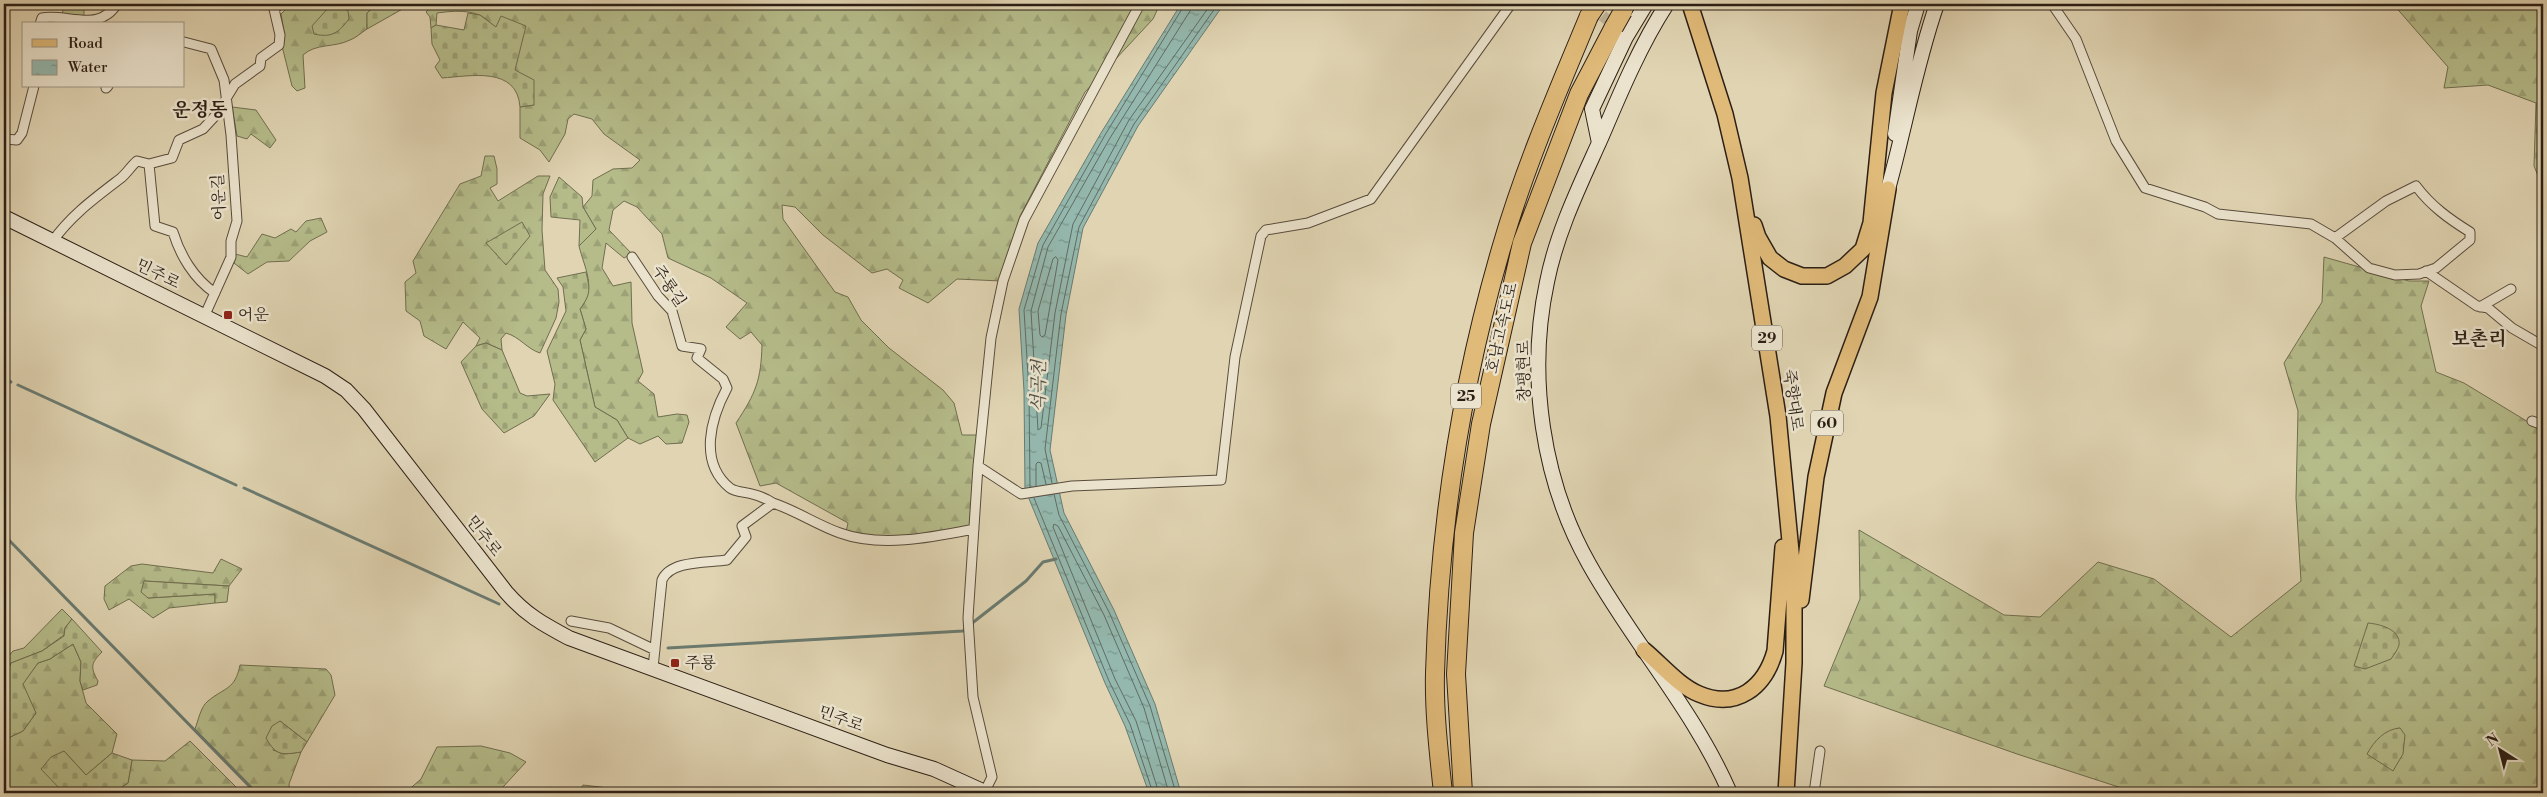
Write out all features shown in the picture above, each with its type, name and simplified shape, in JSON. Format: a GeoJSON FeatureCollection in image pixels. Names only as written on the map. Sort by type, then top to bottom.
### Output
{"type":"FeatureCollection","features":[{"type":"Feature","properties":{"kind":"highway","name":"호남고속도로"},"geometry":{"type":"LineString","coordinates":[[1463,793],[1456,674],[1464,533],[1480,424],[1522,243],[1579,94],[1625,8]]}},
{"type":"Feature","properties":{"kind":"highway","name":"호남고속도로"},"geometry":{"type":"LineString","coordinates":[[1443,793],[1435,674],[1445,522],[1467,388],[1501,249],[1544,123],[1593,10]]}},
{"type":"Feature","properties":{"kind":"main road"},"geometry":{"type":"LineString","coordinates":[[1599,143],[1592,109],[1626,37],[1646,4]]}},
{"type":"Feature","properties":{"kind":"main road","name":"창평현로"},"geometry":{"type":"LineString","coordinates":[[1667,4],[1641,50],[1599,143],[1556,248],[1547,282],[1541,319],[1539,370],[1543,418],[1553,474],[1571,526],[1589,564],[1689,716],[1730,793]]}},
{"type":"Feature","properties":{"kind":"main road","name":"죽향대로"},"geometry":{"type":"LineString","coordinates":[[1690,4],[1724,114],[1740,178],[1777,407],[1794,583],[1794,663],[1786,793]]}},
{"type":"Feature","properties":{"kind":"main road"},"geometry":{"type":"LineString","coordinates":[[1740,178],[1758,237],[1770,258],[1784,269],[1802,276],[1827,276],[1845,266],[1864,249],[1871,223],[1884,93],[1902,4]]}},
{"type":"Feature","properties":{"kind":"main road","name":"60"},"geometry":{"type":"LineString","coordinates":[[1794,663],[1816,477],[1834,393],[1870,297],[1888,189],[1910,31],[1918,4]]}},
{"type":"Feature","properties":{"kind":"main road"},"geometry":{"type":"LineString","coordinates":[[1888,189],[1922,47],[1937,4]]}},
{"type":"Feature","properties":{"kind":"main road","name":"민주로"},"geometry":{"type":"LineString","coordinates":[[4,217],[325,376],[346,390],[364,409],[522,611],[569,638],[887,755],[934,769],[986,792]]}},
{"type":"Feature","properties":{"kind":"main road"},"geometry":{"type":"LineString","coordinates":[[1644,650],[1697,694],[1714,699],[1731,699],[1761,682],[1770,668],[1774,651],[1787,499]]}},
{"type":"Feature","properties":{"kind":"street"},"geometry":{"type":"LineString","coordinates":[[41,21],[51,16],[88,20],[106,16],[118,4]]}},
{"type":"Feature","properties":{"kind":"street"},"geometry":{"type":"LineString","coordinates":[[52,242],[65,224],[103,189],[123,177],[130,167],[137,162],[149,164],[172,158],[180,140],[203,129],[216,115],[235,84],[260,66],[261,58],[278,45],[280,35],[274,9],[280,4]]}},
{"type":"Feature","properties":{"kind":"street"},"geometry":{"type":"LineString","coordinates":[[986,792],[992,777],[973,697],[968,618],[978,466],[991,338],[1003,281],[1024,220],[1140,4]]}},
{"type":"Feature","properties":{"kind":"street"},"geometry":{"type":"LineString","coordinates":[[978,466],[1022,494],[1064,487],[1221,480],[1235,357],[1261,236],[1266,230],[1308,224],[1371,200],[1511,4]]}},
{"type":"Feature","properties":{"kind":"street"},"geometry":{"type":"LineString","coordinates":[[2052,4],[2076,39],[2116,141],[2145,188],[2205,207],[2218,214],[2311,224],[2335,238],[2369,268],[2395,275],[2436,268],[2470,240],[2470,232],[2445,216],[2428,201],[2416,186],[2386,200],[2335,238]]}},
{"type":"Feature","properties":{"kind":"street","name":"어운길"},"geometry":{"type":"LineString","coordinates":[[185,42],[211,50],[224,80],[237,221],[231,257],[204,317]]}},
{"type":"Feature","properties":{"kind":"street"},"geometry":{"type":"LineString","coordinates":[[4,139],[16,140],[22,133],[33,88]]}},
{"type":"Feature","properties":{"kind":"street"},"geometry":{"type":"LineString","coordinates":[[149,164],[155,226],[173,232],[179,252],[206,287],[215,293]]}},
{"type":"Feature","properties":{"kind":"street","name":"주룡길"},"geometry":{"type":"LineString","coordinates":[[632,257],[658,296],[672,311],[682,346],[701,349],[697,358],[723,379],[725,383],[727,388],[711,423],[710,454],[719,476],[731,489],[752,494],[793,510],[840,534],[856,538],[896,539],[974,529]]}},
{"type":"Feature","properties":{"kind":"street"},"geometry":{"type":"LineString","coordinates":[[2426,271],[2480,307],[2488,308],[2512,328],[2543,346]]}},
{"type":"Feature","properties":{"kind":"street"},"geometry":{"type":"LineString","coordinates":[[2480,307],[2511,289]]}},
{"type":"Feature","properties":{"kind":"street"},"geometry":{"type":"LineString","coordinates":[[2532,421],[2543,425]]}},
{"type":"Feature","properties":{"kind":"street"},"geometry":{"type":"LineString","coordinates":[[653,668],[665,575],[673,568],[727,560],[746,537],[742,526],[773,503]]}},
{"type":"Feature","properties":{"kind":"street"},"geometry":{"type":"LineString","coordinates":[[571,621],[609,628],[655,650]]}},
{"type":"Feature","properties":{"kind":"street"},"geometry":{"type":"LineString","coordinates":[[1814,793],[1820,751]]}},
{"type":"Feature","properties":{"kind":"green space"},"geometry":{"type":"Polygon","coordinates":[[[62,4],[84,4],[84,18],[63,14],[62,4]]]}},
{"type":"Feature","properties":{"kind":"green space"},"geometry":{"type":"Polygon","coordinates":[[[291,4],[377,4],[367,13],[367,29],[357,36],[338,44],[319,47],[303,55],[305,88],[297,91],[292,86],[282,46],[284,32],[281,14],[291,4]]]}},
{"type":"Feature","properties":{"kind":"green space"},"geometry":{"type":"Polygon","coordinates":[[[338,4],[348,11],[349,19],[338,31],[330,35],[314,34],[312,26],[329,7],[338,4]]]}},
{"type":"Feature","properties":{"kind":"green space"},"geometry":{"type":"Polygon","coordinates":[[[377,4],[404,4],[406,7],[367,29],[367,13],[377,4]]]}},
{"type":"Feature","properties":{"kind":"green space"},"geometry":{"type":"Polygon","coordinates":[[[434,4],[470,4],[486,10],[491,4],[1160,4],[1153,19],[1085,92],[1020,216],[1001,281],[957,279],[928,303],[899,288],[903,280],[887,269],[872,273],[823,235],[795,207],[782,205],[783,219],[835,292],[848,297],[861,320],[889,348],[943,390],[954,403],[962,435],[977,435],[970,527],[908,535],[860,535],[846,532],[848,523],[776,483],[760,486],[736,423],[753,394],[759,377],[762,345],[751,332],[740,339],[726,327],[747,303],[711,278],[668,258],[662,234],[637,207],[624,201],[613,210],[609,230],[632,254],[624,258],[606,243],[602,268],[613,286],[631,282],[632,323],[643,372],[638,381],[654,394],[658,417],[677,414],[687,415],[689,422],[682,443],[666,444],[658,436],[640,444],[628,438],[617,420],[595,407],[580,340],[586,329],[580,309],[588,294],[589,286],[579,246],[596,229],[583,207],[592,196],[593,180],[613,169],[632,168],[640,160],[604,134],[592,119],[574,114],[568,119],[565,134],[549,162],[540,150],[520,138],[520,107],[534,105],[515,73],[496,30],[489,21],[480,16],[470,12],[455,11],[437,13],[436,25],[431,28],[430,17],[426,12],[434,4]]]}},
{"type":"Feature","properties":{"kind":"green space"},"geometry":{"type":"Polygon","coordinates":[[[2393,4],[2543,4],[2543,188],[2534,166],[2536,103],[2488,85],[2444,88],[2448,67],[2393,4]]]}},
{"type":"Feature","properties":{"kind":"green space"},"geometry":{"type":"Polygon","coordinates":[[[468,13],[480,15],[496,27],[501,16],[526,26],[515,70],[534,80],[534,105],[520,107],[517,94],[511,85],[502,79],[479,75],[442,78],[435,67],[440,60],[432,44],[431,28],[436,25],[464,30],[468,13]]]}},
{"type":"Feature","properties":{"kind":"green space"},"geometry":{"type":"Polygon","coordinates":[[[232,107],[256,110],[276,140],[270,148],[251,134],[247,139],[237,136],[232,107]]]}},
{"type":"Feature","properties":{"kind":"green space"},"geometry":{"type":"Polygon","coordinates":[[[485,156],[494,156],[497,169],[497,184],[490,188],[498,201],[538,176],[550,176],[543,194],[542,230],[545,270],[558,289],[559,302],[556,318],[540,353],[506,333],[501,339],[502,350],[486,343],[476,346],[480,338],[463,322],[446,349],[424,336],[420,321],[406,311],[405,282],[416,273],[413,261],[460,184],[481,176],[485,156]]]}},
{"type":"Feature","properties":{"kind":"green space"},"geometry":{"type":"Polygon","coordinates":[[[559,177],[582,197],[583,207],[596,229],[579,246],[580,220],[551,217],[550,197],[559,177]]]}},
{"type":"Feature","properties":{"kind":"green space"},"geometry":{"type":"Polygon","coordinates":[[[321,218],[327,232],[310,241],[289,261],[267,262],[248,274],[234,263],[235,254],[247,257],[262,234],[275,238],[291,229],[296,232],[306,221],[321,218]]]}},
{"type":"Feature","properties":{"kind":"green space"},"geometry":{"type":"Polygon","coordinates":[[[522,222],[530,236],[506,265],[486,243],[522,222]]]}},
{"type":"Feature","properties":{"kind":"green space"},"geometry":{"type":"Polygon","coordinates":[[[2324,257],[2409,281],[2429,281],[2421,306],[2436,372],[2464,383],[2543,431],[2543,793],[2137,793],[2017,754],[1824,686],[1860,599],[1859,530],[2004,615],[2040,617],[2098,562],[2154,579],[2231,637],[2301,581],[2296,498],[2298,411],[2284,363],[2322,302],[2324,257]]]}},
{"type":"Feature","properties":{"kind":"green space"},"geometry":{"type":"Polygon","coordinates":[[[586,272],[589,292],[580,309],[586,329],[580,340],[595,407],[617,420],[628,438],[595,462],[553,400],[555,384],[547,351],[566,311],[563,287],[557,278],[586,272]]]}},
{"type":"Feature","properties":{"kind":"green space"},"geometry":{"type":"Polygon","coordinates":[[[486,343],[502,350],[520,393],[527,396],[550,394],[534,416],[504,433],[482,409],[461,362],[476,346],[486,343]]]}},
{"type":"Feature","properties":{"kind":"green space"},"geometry":{"type":"Polygon","coordinates":[[[221,559],[242,569],[229,586],[144,581],[148,598],[215,594],[215,603],[169,608],[153,618],[129,599],[109,610],[104,599],[105,586],[131,566],[142,564],[213,573],[221,559]]]}},
{"type":"Feature","properties":{"kind":"green space"},"geometry":{"type":"Polygon","coordinates":[[[144,581],[229,586],[227,602],[215,603],[215,594],[148,598],[141,592],[144,581]]]}},
{"type":"Feature","properties":{"kind":"green space"},"geometry":{"type":"Polygon","coordinates":[[[62,609],[72,619],[65,628],[64,635],[42,651],[11,663],[4,680],[4,662],[13,651],[24,648],[62,609]]]}},
{"type":"Feature","properties":{"kind":"green space"},"geometry":{"type":"Polygon","coordinates":[[[72,619],[102,652],[93,665],[98,681],[97,685],[83,690],[80,681],[81,662],[73,644],[50,659],[38,663],[23,684],[36,713],[23,731],[4,740],[4,680],[11,663],[42,651],[64,636],[65,628],[72,619]]]}},
{"type":"Feature","properties":{"kind":"green space"},"geometry":{"type":"Polygon","coordinates":[[[2368,623],[2383,626],[2393,631],[2397,635],[2399,645],[2391,659],[2365,669],[2354,666],[2368,623]]]}},
{"type":"Feature","properties":{"kind":"green space"},"geometry":{"type":"Polygon","coordinates":[[[73,644],[81,662],[80,681],[86,703],[117,734],[112,753],[86,775],[64,751],[60,793],[4,793],[4,740],[23,731],[36,713],[22,684],[38,663],[50,659],[73,644]]]}},
{"type":"Feature","properties":{"kind":"green space"},"geometry":{"type":"Polygon","coordinates":[[[240,665],[326,669],[331,675],[335,695],[307,742],[280,721],[273,750],[284,754],[301,752],[289,784],[290,793],[258,793],[195,729],[206,703],[232,684],[240,665]]]}},
{"type":"Feature","properties":{"kind":"green space"},"geometry":{"type":"Polygon","coordinates":[[[280,721],[307,742],[301,752],[280,753],[270,744],[266,738],[272,726],[280,721]]]}},
{"type":"Feature","properties":{"kind":"green space"},"geometry":{"type":"Polygon","coordinates":[[[2400,728],[2405,735],[2403,754],[2393,771],[2367,754],[2380,736],[2400,728]]]}},
{"type":"Feature","properties":{"kind":"green space"},"geometry":{"type":"Polygon","coordinates":[[[190,741],[242,793],[113,793],[128,783],[132,760],[165,761],[190,741]]]}},
{"type":"Feature","properties":{"kind":"green space"},"geometry":{"type":"Polygon","coordinates":[[[481,746],[510,753],[526,762],[503,787],[502,793],[405,793],[421,779],[437,747],[481,746]]]}},
{"type":"Feature","properties":{"kind":"green space"},"geometry":{"type":"Polygon","coordinates":[[[64,751],[86,775],[112,753],[132,760],[128,783],[113,793],[60,793],[62,791],[41,769],[51,757],[64,751]]]}},
{"type":"Feature","properties":{"kind":"green space"},"geometry":{"type":"Polygon","coordinates":[[[583,785],[642,792],[645,793],[579,793],[583,785]]]}},
{"type":"Feature","properties":{"kind":"water","name":"석곡천"},"geometry":{"type":"Polygon","coordinates":[[[1181,4],[1224,4],[1138,126],[1083,228],[1066,315],[1050,450],[1064,513],[1114,610],[1155,704],[1181,793],[1149,793],[1125,726],[1105,683],[1025,489],[1024,391],[1019,309],[1038,243],[1101,133],[1181,4]]]}},
{"type":"Feature","properties":{"kind":"waterway"},"geometry":{"type":"LineString","coordinates":[[4,379],[11,382]]}},
{"type":"Feature","properties":{"kind":"waterway"},"geometry":{"type":"LineString","coordinates":[[18,385],[236,485]]}},
{"type":"Feature","properties":{"kind":"waterway"},"geometry":{"type":"LineString","coordinates":[[244,488],[499,604]]}},
{"type":"Feature","properties":{"kind":"waterway"},"geometry":{"type":"LineString","coordinates":[[4,535],[256,793]]}},
{"type":"Feature","properties":{"kind":"waterway"},"geometry":{"type":"LineString","coordinates":[[971,624],[1026,581],[1043,562],[1056,559]]}},
{"type":"Feature","properties":{"kind":"waterway"},"geometry":{"type":"LineString","coordinates":[[668,648],[963,631],[966,628]]}},
{"type":"Feature","properties":{"kind":"tunnel"},"geometry":{"type":"LineString","coordinates":[[1590,5],[1618,29]]}},
{"type":"Feature","properties":{"kind":"place","name":"어운"},"geometry":{"type":"Point","coordinates":[228,315]}},
{"type":"Feature","properties":{"kind":"place","name":"주룡"},"geometry":{"type":"Point","coordinates":[675,663]}},
{"type":"Feature","properties":{"kind":"district","name":"운정동"},"geometry":{"type":"Point","coordinates":[200,110]}},
{"type":"Feature","properties":{"kind":"district","name":"보촌리"},"geometry":{"type":"Point","coordinates":[2479,339]}}]}
